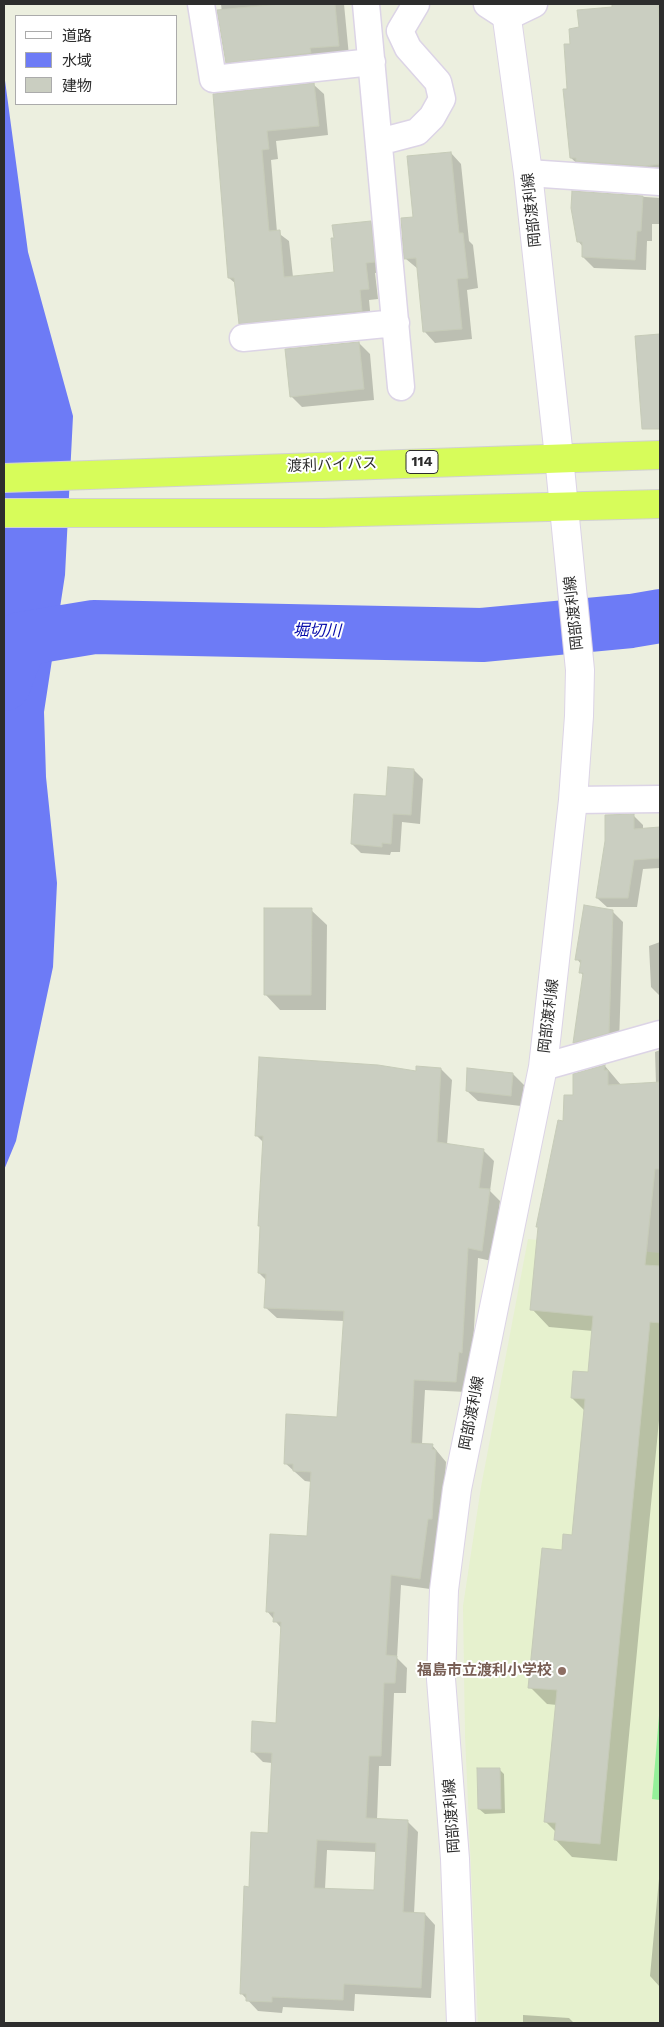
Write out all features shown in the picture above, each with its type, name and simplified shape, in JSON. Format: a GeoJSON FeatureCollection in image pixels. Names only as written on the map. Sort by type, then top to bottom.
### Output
{"type":"FeatureCollection","features":[{"type":"Feature","properties":{"kind":"highway","name":"渡利バイパス"},"geometry":{"type":"LineString","coordinates":[[4,478],[560,457],[660,455]]}},
{"type":"Feature","properties":{"kind":"highway"},"geometry":{"type":"LineString","coordinates":[[4,513],[323,513],[660,504]]}},
{"type":"Feature","properties":{"kind":"main road","name":"岡部渡利線"},"geometry":{"type":"LineString","coordinates":[[461,2023],[455,1859],[441,1679],[444,1590],[457,1489],[543,1067],[573,800],[580,670],[571,598],[560,457],[528,173],[500,8]]}},
{"type":"Feature","properties":{"kind":"street"},"geometry":{"type":"LineString","coordinates":[[201,4],[213,79],[372,62]]}},
{"type":"Feature","properties":{"kind":"street"},"geometry":{"type":"LineString","coordinates":[[366,4],[401,386]]}},
{"type":"Feature","properties":{"kind":"street"},"geometry":{"type":"LineString","coordinates":[[379,142],[417,132],[432,117],[442,100],[438,82],[408,48],[400,31],[416,4]]}},
{"type":"Feature","properties":{"kind":"street"},"geometry":{"type":"LineString","coordinates":[[500,8],[534,4]]}},
{"type":"Feature","properties":{"kind":"street"},"geometry":{"type":"LineString","coordinates":[[528,173],[660,182]]}},
{"type":"Feature","properties":{"kind":"street"},"geometry":{"type":"LineString","coordinates":[[243,338],[396,323]]}},
{"type":"Feature","properties":{"kind":"street"},"geometry":{"type":"LineString","coordinates":[[573,800],[660,799]]}},
{"type":"Feature","properties":{"kind":"street"},"geometry":{"type":"LineString","coordinates":[[543,1067],[660,1034]]}},
{"type":"Feature","properties":{"kind":"shaded area","name":"福島市立渡利小学校"},"geometry":{"type":"Polygon","coordinates":[[[528,1239],[660,1253],[660,2023],[478,2023],[465,1736],[463,1606],[481,1487],[528,1239]]]}},
{"type":"Feature","properties":{"kind":"green space"},"geometry":{"type":"Polygon","coordinates":[[[660,1704],[660,1800],[652,1799],[660,1704]]]}},
{"type":"Feature","properties":{"kind":"water"},"geometry":{"type":"Polygon","coordinates":[[[4,73],[28,252],[73,416],[65,575],[44,712],[46,777],[57,883],[53,967],[16,1141],[4,1170],[4,73]]]}},
{"type":"Feature","properties":{"kind":"building"},"geometry":{"type":"Polygon","coordinates":[[[280,4],[335,4],[339,46],[310,48],[311,53],[226,63],[217,10],[280,4]]]}},
{"type":"Feature","properties":{"kind":"building"},"geometry":{"type":"Polygon","coordinates":[[[612,4],[658,4],[660,32],[660,164],[645,166],[576,161],[576,158],[570,158],[563,89],[567,89],[564,44],[570,44],[569,29],[579,27],[577,10],[612,7],[612,4]]]}},
{"type":"Feature","properties":{"kind":"building"},"geometry":{"type":"Polygon","coordinates":[[[314,83],[319,126],[267,131],[269,149],[262,150],[269,231],[280,230],[284,277],[334,272],[331,238],[334,238],[332,225],[371,221],[375,262],[366,263],[369,289],[360,290],[362,311],[239,324],[234,278],[228,278],[213,94],[314,83]]]}},
{"type":"Feature","properties":{"kind":"building"},"geometry":{"type":"Polygon","coordinates":[[[451,152],[459,233],[463,233],[468,278],[457,279],[462,329],[423,332],[416,258],[404,259],[401,218],[413,217],[407,156],[451,152]]]}},
{"type":"Feature","properties":{"kind":"building"},"geometry":{"type":"Polygon","coordinates":[[[572,191],[643,196],[641,231],[637,231],[635,260],[582,257],[582,242],[577,242],[571,208],[572,191]]]}},
{"type":"Feature","properties":{"kind":"building"},"geometry":{"type":"Polygon","coordinates":[[[660,334],[660,429],[642,429],[635,336],[660,334]]]}},
{"type":"Feature","properties":{"kind":"building"},"geometry":{"type":"Polygon","coordinates":[[[359,342],[364,389],[290,397],[285,349],[359,342]]]}},
{"type":"Feature","properties":{"kind":"building"},"geometry":{"type":"Polygon","coordinates":[[[388,767],[414,769],[411,815],[393,814],[391,844],[382,843],[382,847],[351,844],[354,794],[386,796],[388,767]]]}},
{"type":"Feature","properties":{"kind":"building"},"geometry":{"type":"Polygon","coordinates":[[[634,814],[634,829],[660,827],[660,858],[634,860],[628,898],[596,898],[605,841],[605,815],[634,814]]]}},
{"type":"Feature","properties":{"kind":"building"},"geometry":{"type":"Polygon","coordinates":[[[584,905],[613,910],[609,1033],[573,1043],[583,973],[579,973],[581,960],[575,960],[584,905]]]}},
{"type":"Feature","properties":{"kind":"building"},"geometry":{"type":"Polygon","coordinates":[[[264,908],[312,908],[311,995],[264,995],[264,908]]]}},
{"type":"Feature","properties":{"kind":"building"},"geometry":{"type":"Polygon","coordinates":[[[259,1057],[378,1065],[416,1071],[416,1066],[441,1068],[437,1142],[484,1149],[479,1188],[490,1189],[482,1251],[468,1248],[462,1353],[459,1352],[456,1382],[414,1380],[411,1443],[433,1444],[432,1449],[436,1450],[432,1519],[428,1519],[420,1579],[391,1575],[386,1655],[397,1656],[395,1683],[384,1683],[381,1756],[369,1756],[366,1818],[408,1820],[403,1912],[425,1913],[421,1988],[344,1984],[343,2000],[272,1997],[272,2002],[246,2001],[246,1994],[240,1994],[244,1886],[249,1887],[251,1832],[268,1833],[272,1753],[251,1752],[252,1721],[276,1723],[281,1622],[273,1622],[274,1612],[266,1612],[270,1534],[307,1536],[311,1472],[293,1471],[293,1464],[284,1464],[286,1414],[337,1417],[344,1311],[264,1308],[266,1274],[258,1273],[260,1226],[258,1226],[263,1136],[255,1136],[259,1057]],[[317,1840],[314,1888],[374,1890],[376,1843],[317,1840]]]}},
{"type":"Feature","properties":{"kind":"building"},"geometry":{"type":"Polygon","coordinates":[[[605,1065],[604,1070],[608,1070],[608,1085],[660,1082],[660,1169],[655,1169],[645,1265],[660,1266],[660,1323],[650,1322],[600,1844],[554,1840],[556,1823],[544,1822],[557,1690],[528,1688],[542,1548],[562,1550],[563,1534],[572,1535],[585,1399],[571,1398],[573,1371],[588,1372],[593,1316],[530,1310],[538,1227],[536,1227],[558,1120],[563,1121],[564,1095],[573,1095],[573,1074],[605,1065]]]}},
{"type":"Feature","properties":{"kind":"building"},"geometry":{"type":"Polygon","coordinates":[[[467,1068],[513,1073],[511,1096],[466,1091],[467,1068]]]}},
{"type":"Feature","properties":{"kind":"building"},"geometry":{"type":"Polygon","coordinates":[[[477,1768],[500,1768],[501,1809],[478,1809],[477,1768]]]}},
{"type":"Feature","properties":{"kind":"waterway","name":"堀切川"},"geometry":{"type":"LineString","coordinates":[[4,684],[21,639],[94,627],[482,635],[631,621],[660,616]]}},
{"type":"Feature","properties":{"kind":"place","name":"福島市立渡利小学校"},"geometry":{"type":"Point","coordinates":[562,1671]}}]}
